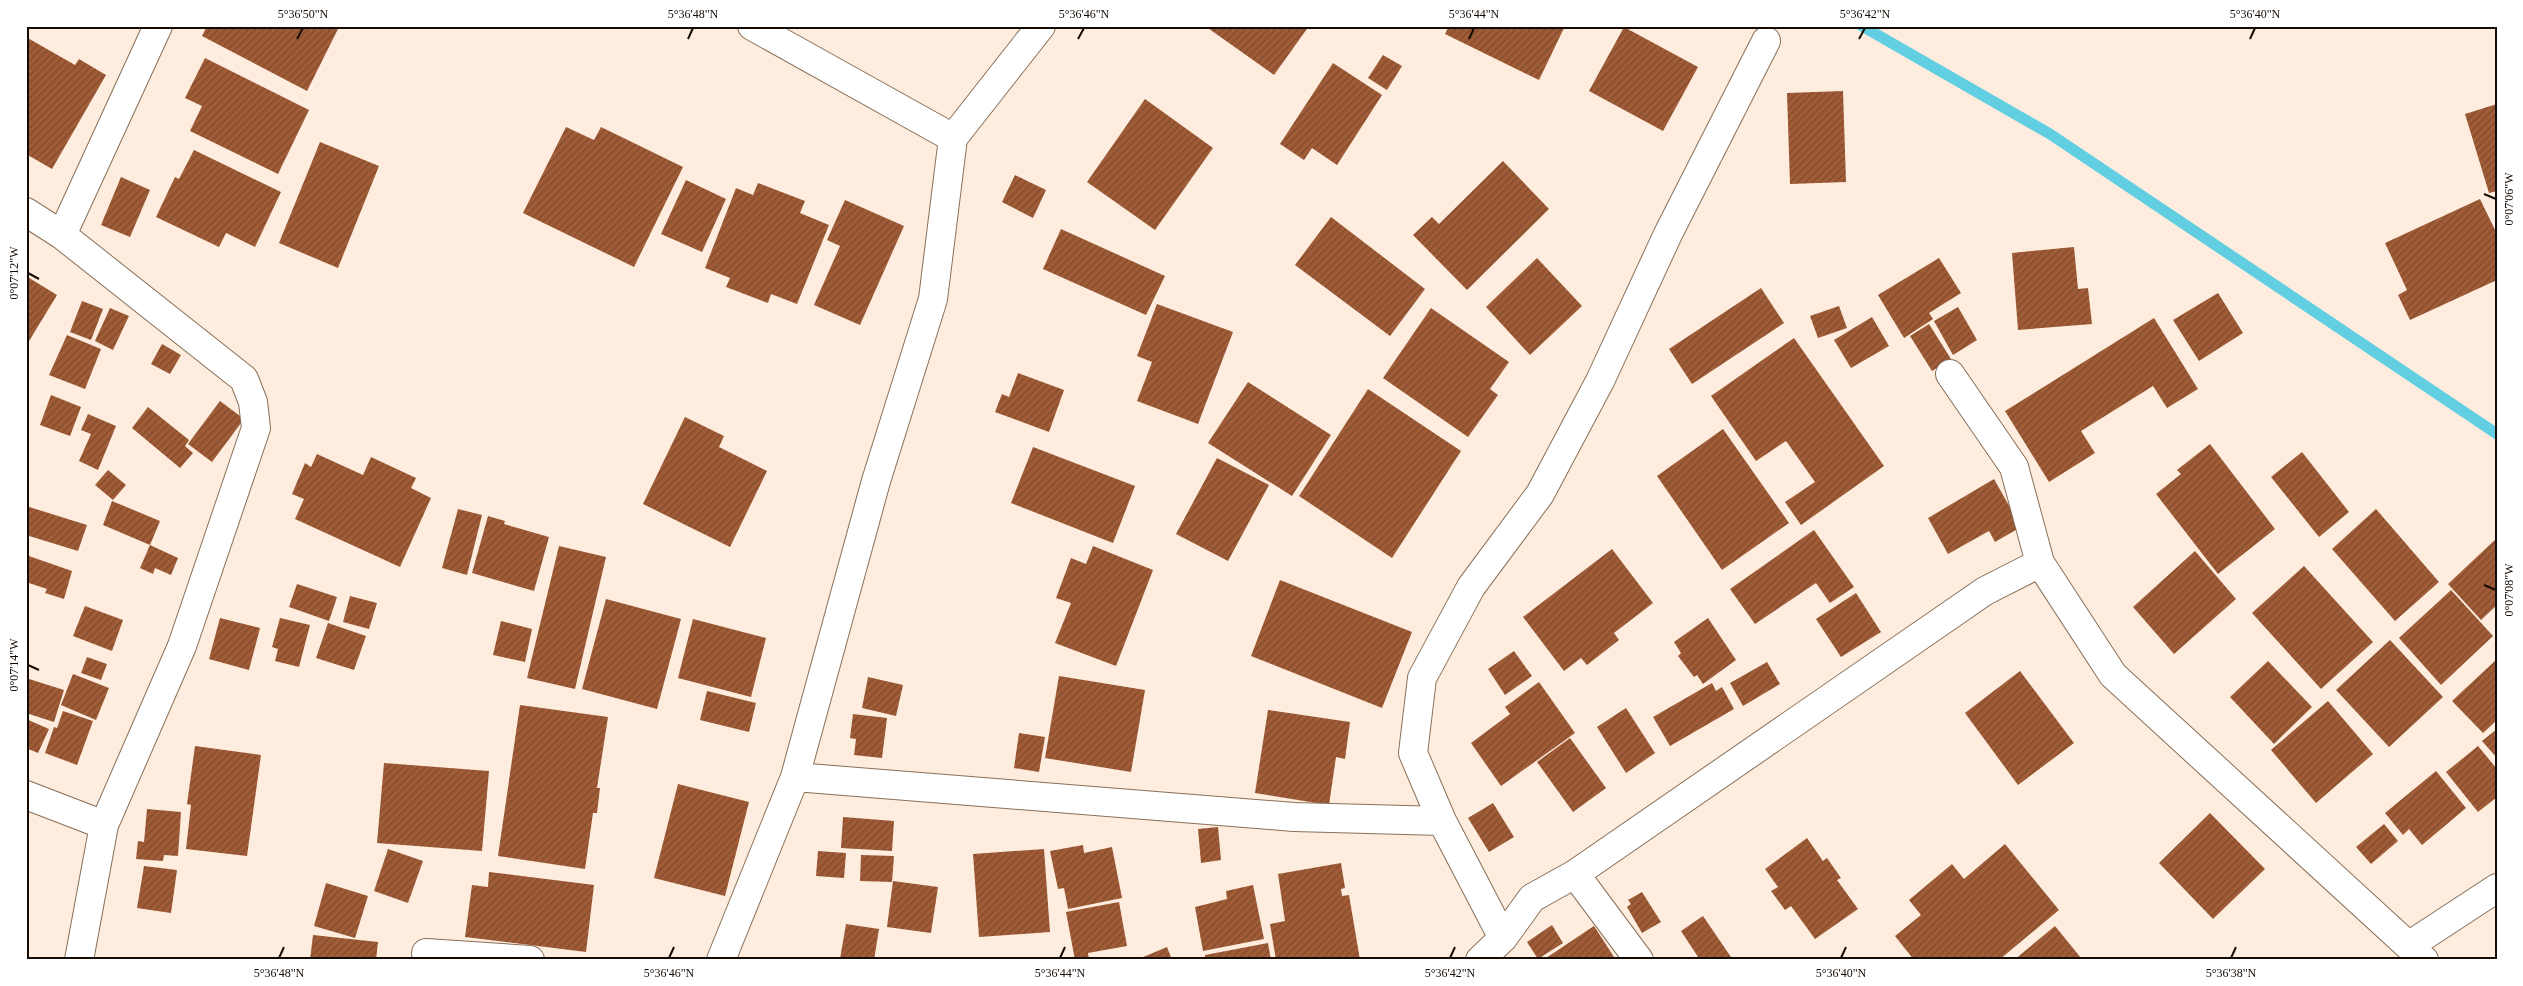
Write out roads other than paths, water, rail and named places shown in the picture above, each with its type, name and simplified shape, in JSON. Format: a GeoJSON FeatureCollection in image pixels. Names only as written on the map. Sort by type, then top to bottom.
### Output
{"type":"FeatureCollection","features":[{"type":"Feature","properties":{"kind":"street"},"geometry":{"type":"LineString","coordinates":[[62,235],[158,26]]}},
{"type":"Feature","properties":{"kind":"street"},"geometry":{"type":"LineString","coordinates":[[752,26],[785,34],[952,138]]}},
{"type":"Feature","properties":{"kind":"street"},"geometry":{"type":"LineString","coordinates":[[721,960],[795,777],[876,481],[933,299],[952,138],[1041,26]]}},
{"type":"Feature","properties":{"kind":"street"},"geometry":{"type":"LineString","coordinates":[[1502,938],[1442,821],[1413,753],[1422,678],[1471,587],[1540,494],[1600,381],[1668,234],[1766,41]]}},
{"type":"Feature","properties":{"kind":"street"},"geometry":{"type":"LineString","coordinates":[[26,212],[62,235],[244,379],[253,402],[256,428],[182,646],[104,825],[78,960]]}},
{"type":"Feature","properties":{"kind":"street"},"geometry":{"type":"LineString","coordinates":[[1950,374],[2014,467],[2040,563],[2113,675],[2417,953],[2497,888]]}},
{"type":"Feature","properties":{"kind":"street"},"geometry":{"type":"LineString","coordinates":[[1480,960],[1502,938],[1532,898],[1575,874],[1985,591],[2040,563]]}},
{"type":"Feature","properties":{"kind":"street"},"geometry":{"type":"LineString","coordinates":[[795,777],[1294,817],[1442,821]]}},
{"type":"Feature","properties":{"kind":"street"},"geometry":{"type":"LineString","coordinates":[[26,795],[104,825]]}},
{"type":"Feature","properties":{"kind":"street"},"geometry":{"type":"LineString","coordinates":[[1575,874],[1639,960]]}},
{"type":"Feature","properties":{"kind":"street"},"geometry":{"type":"LineString","coordinates":[[426,953],[530,960]]}},
{"type":"Feature","properties":{"kind":"waterway"},"geometry":{"type":"LineString","coordinates":[[1862,26],[2050,134],[2497,434]]}}]}
